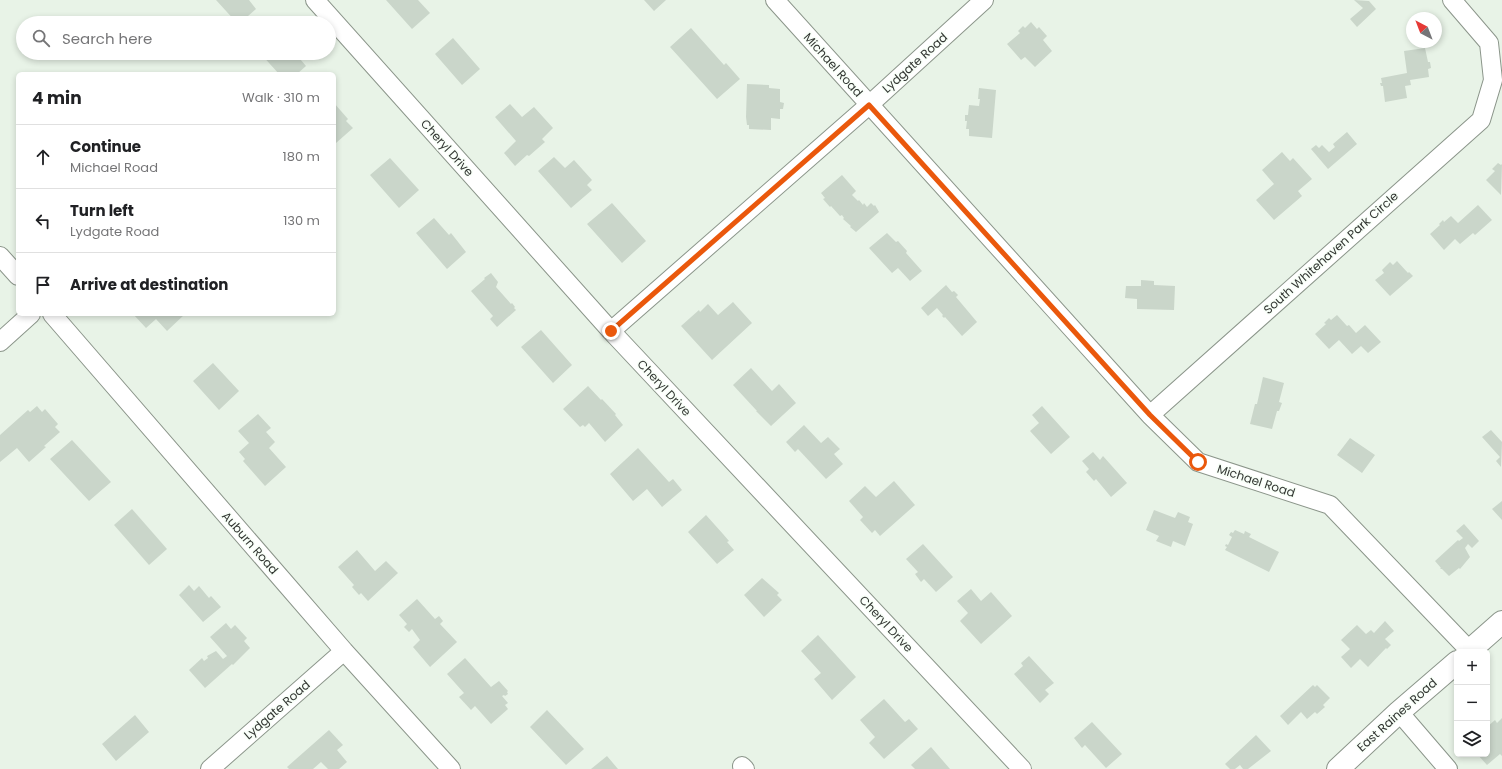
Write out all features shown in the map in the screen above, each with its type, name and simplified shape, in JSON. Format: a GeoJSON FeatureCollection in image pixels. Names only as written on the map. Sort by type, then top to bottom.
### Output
{"type":"FeatureCollection","features":[{"type":"Feature","properties":{"kind":"main road","name":"East Raines Road"},"geometry":{"type":"LineString","coordinates":[[1472,649],[1502,622]]}},
{"type":"Feature","properties":{"kind":"main road","name":"East Raines Road"},"geometry":{"type":"LineString","coordinates":[[1338,769],[1399,712],[1454,664]]}},
{"type":"Feature","properties":{"kind":"street","name":"Cheryl Drive"},"geometry":{"type":"LineString","coordinates":[[315,0],[329,16]]}},
{"type":"Feature","properties":{"kind":"street","name":"Michael Road"},"geometry":{"type":"LineString","coordinates":[[775,0],[1150,415],[1198,462],[1330,505],[1460,649]]}},
{"type":"Feature","properties":{"kind":"street","name":"Lydgate Road"},"geometry":{"type":"LineString","coordinates":[[611,331],[869,105],[984,0]]}},
{"type":"Feature","properties":{"kind":"street","name":"South Whitehaven Park Circle"},"geometry":{"type":"LineString","coordinates":[[1150,415],[1481,120],[1493,80],[1489,43],[1452,0]]}},
{"type":"Feature","properties":{"kind":"street","name":"Cheryl Drive"},"geometry":{"type":"LineString","coordinates":[[336,23],[611,331],[1022,769]]}},
{"type":"Feature","properties":{"kind":"street"},"geometry":{"type":"LineString","coordinates":[[0,256],[16,274]]}},
{"type":"Feature","properties":{"kind":"street"},"geometry":{"type":"LineString","coordinates":[[0,342],[28,316]]}},
{"type":"Feature","properties":{"kind":"street","name":"Auburn Road"},"geometry":{"type":"LineString","coordinates":[[54,316],[344,651],[451,769]]}},
{"type":"Feature","properties":{"kind":"street","name":"Lydgate Road"},"geometry":{"type":"LineString","coordinates":[[210,769],[344,651]]}},
{"type":"Feature","properties":{"kind":"street"},"geometry":{"type":"LineString","coordinates":[[1399,712],[1448,769]]}},
{"type":"Feature","properties":{"kind":"building"},"geometry":{"type":"Polygon","coordinates":[[[216,0],[249,0],[256,9],[248,16],[231,16],[216,0]]]}},
{"type":"Feature","properties":{"kind":"building"},"geometry":{"type":"Polygon","coordinates":[[[386,0],[418,0],[430,13],[412,29],[386,0]]]}},
{"type":"Feature","properties":{"kind":"building"},"geometry":{"type":"Polygon","coordinates":[[[644,0],[666,0],[654,11],[644,0]]]}},
{"type":"Feature","properties":{"kind":"building"},"geometry":{"type":"Polygon","coordinates":[[[1354,0],[1369,1],[1376,9],[1357,27],[1350,19],[1363,8],[1354,0]]]}},
{"type":"Feature","properties":{"kind":"building"},"geometry":{"type":"Polygon","coordinates":[[[1031,22],[1037,29],[1039,27],[1047,36],[1043,40],[1052,51],[1035,67],[1025,57],[1021,60],[1007,44],[1020,33],[1018,31],[1023,26],[1025,28],[1031,22]]]}},
{"type":"Feature","properties":{"kind":"building"},"geometry":{"type":"Polygon","coordinates":[[[691,28],[724,65],[726,63],[740,79],[717,99],[670,47],[691,28]]]}},
{"type":"Feature","properties":{"kind":"building"},"geometry":{"type":"Polygon","coordinates":[[[453,38],[480,69],[462,85],[435,54],[453,38]]]}},
{"type":"Feature","properties":{"kind":"building"},"geometry":{"type":"Polygon","coordinates":[[[1425,48],[1431,68],[1428,69],[1429,77],[1410,80],[1411,85],[1405,86],[1407,98],[1385,102],[1383,86],[1381,86],[1380,83],[1382,83],[1381,78],[1407,73],[1404,51],[1425,48]]]}},
{"type":"Feature","properties":{"kind":"building"},"geometry":{"type":"Polygon","coordinates":[[[266,60],[301,60],[306,66],[299,72],[277,72],[266,60]]]}},
{"type":"Feature","properties":{"kind":"building"},"geometry":{"type":"Polygon","coordinates":[[[747,84],[769,85],[769,88],[780,89],[780,102],[784,103],[783,109],[780,109],[780,119],[771,118],[771,130],[749,129],[746,117],[747,84]]]}},
{"type":"Feature","properties":{"kind":"building"},"geometry":{"type":"Polygon","coordinates":[[[979,88],[996,90],[992,138],[969,136],[969,129],[966,129],[967,121],[965,121],[965,115],[968,115],[969,105],[979,106],[979,88]]]}},
{"type":"Feature","properties":{"kind":"building"},"geometry":{"type":"Polygon","coordinates":[[[510,104],[522,117],[534,107],[553,128],[542,139],[545,142],[515,166],[504,153],[516,141],[495,117],[510,104]]]}},
{"type":"Feature","properties":{"kind":"building"},"geometry":{"type":"Polygon","coordinates":[[[336,105],[348,119],[346,121],[353,128],[336,143],[336,105]]]}},
{"type":"Feature","properties":{"kind":"building"},"geometry":{"type":"Polygon","coordinates":[[[1347,132],[1357,144],[1328,169],[1311,149],[1316,145],[1319,148],[1322,145],[1329,152],[1335,147],[1333,144],[1347,132]]]}},
{"type":"Feature","properties":{"kind":"building"},"geometry":{"type":"Polygon","coordinates":[[[1282,152],[1290,161],[1293,158],[1312,179],[1298,191],[1302,196],[1274,220],[1256,200],[1274,184],[1262,170],[1282,152]]]}},
{"type":"Feature","properties":{"kind":"building"},"geometry":{"type":"Polygon","coordinates":[[[554,157],[565,168],[574,160],[592,180],[587,185],[592,190],[571,208],[538,171],[554,157]]]}},
{"type":"Feature","properties":{"kind":"building"},"geometry":{"type":"Polygon","coordinates":[[[390,158],[419,190],[399,208],[370,175],[390,158]]]}},
{"type":"Feature","properties":{"kind":"building"},"geometry":{"type":"Polygon","coordinates":[[[1498,163],[1501,165],[1502,164],[1501,195],[1486,180],[1495,171],[1492,169],[1498,163]]]}},
{"type":"Feature","properties":{"kind":"building"},"geometry":{"type":"Polygon","coordinates":[[[842,175],[856,191],[852,195],[858,201],[859,200],[863,205],[864,203],[867,207],[871,203],[874,206],[875,205],[879,212],[856,232],[843,219],[844,218],[842,215],[840,216],[831,206],[830,207],[823,199],[825,198],[821,193],[842,175]]]}},
{"type":"Feature","properties":{"kind":"building"},"geometry":{"type":"Polygon","coordinates":[[[612,203],[646,241],[622,263],[587,224],[612,203]]]}},
{"type":"Feature","properties":{"kind":"building"},"geometry":{"type":"Polygon","coordinates":[[[1478,205],[1492,220],[1475,235],[1473,233],[1460,244],[1455,239],[1444,250],[1430,234],[1440,225],[1439,224],[1443,220],[1444,222],[1451,216],[1458,223],[1478,205]]]}},
{"type":"Feature","properties":{"kind":"building"},"geometry":{"type":"Polygon","coordinates":[[[434,218],[449,235],[451,233],[466,252],[447,269],[416,233],[434,218]]]}},
{"type":"Feature","properties":{"kind":"building"},"geometry":{"type":"Polygon","coordinates":[[[887,233],[896,242],[898,241],[907,251],[906,253],[922,271],[910,281],[898,268],[892,273],[869,248],[887,233]]]}},
{"type":"Feature","properties":{"kind":"building"},"geometry":{"type":"Polygon","coordinates":[[[1397,261],[1408,273],[1409,272],[1413,276],[1390,296],[1375,280],[1384,273],[1382,270],[1390,262],[1393,265],[1397,261]]]}},
{"type":"Feature","properties":{"kind":"building"},"geometry":{"type":"Polygon","coordinates":[[[491,273],[498,282],[496,287],[511,304],[512,303],[516,310],[497,327],[490,319],[493,316],[471,291],[491,273]]]}},
{"type":"Feature","properties":{"kind":"building"},"geometry":{"type":"Polygon","coordinates":[[[1141,280],[1154,281],[1154,285],[1175,286],[1174,310],[1137,309],[1137,299],[1125,298],[1126,286],[1141,286],[1141,280]]]}},
{"type":"Feature","properties":{"kind":"building"},"geometry":{"type":"Polygon","coordinates":[[[946,285],[952,292],[954,291],[958,295],[956,297],[977,322],[962,336],[945,317],[944,318],[942,316],[943,315],[937,308],[928,316],[921,308],[946,285]]]}},
{"type":"Feature","properties":{"kind":"building"},"geometry":{"type":"Polygon","coordinates":[[[733,302],[752,323],[712,360],[681,326],[708,304],[718,315],[733,302]]]}},
{"type":"Feature","properties":{"kind":"building"},"geometry":{"type":"Polygon","coordinates":[[[1337,315],[1356,333],[1365,325],[1381,342],[1368,353],[1361,346],[1352,354],[1339,340],[1329,349],[1315,334],[1326,324],[1324,323],[1329,318],[1331,320],[1337,315]]]}},
{"type":"Feature","properties":{"kind":"building"},"geometry":{"type":"Polygon","coordinates":[[[135,316],[183,316],[167,331],[156,319],[146,328],[135,316]]]}},
{"type":"Feature","properties":{"kind":"building"},"geometry":{"type":"Polygon","coordinates":[[[541,330],[572,365],[553,383],[521,347],[541,330]]]}},
{"type":"Feature","properties":{"kind":"building"},"geometry":{"type":"Polygon","coordinates":[[[213,363],[239,391],[219,410],[193,381],[213,363]]]}},
{"type":"Feature","properties":{"kind":"building"},"geometry":{"type":"Polygon","coordinates":[[[751,368],[772,391],[779,384],[796,403],[771,426],[733,385],[751,368]]]}},
{"type":"Feature","properties":{"kind":"building"},"geometry":{"type":"Polygon","coordinates":[[[1263,377],[1284,383],[1279,402],[1282,403],[1279,411],[1277,411],[1272,429],[1250,424],[1255,404],[1257,404],[1263,377]]]}},
{"type":"Feature","properties":{"kind":"building"},"geometry":{"type":"Polygon","coordinates":[[[588,386],[616,414],[615,415],[623,425],[605,442],[589,423],[585,427],[583,425],[580,427],[563,409],[588,386]]]}},
{"type":"Feature","properties":{"kind":"building"},"geometry":{"type":"Polygon","coordinates":[[[37,406],[42,412],[45,409],[58,424],[55,427],[60,432],[29,462],[17,448],[0,462],[0,435],[28,410],[30,412],[37,406]]]}},
{"type":"Feature","properties":{"kind":"building"},"geometry":{"type":"Polygon","coordinates":[[[1042,406],[1070,437],[1051,454],[1030,431],[1039,423],[1032,415],[1042,406]]]}},
{"type":"Feature","properties":{"kind":"building"},"geometry":{"type":"Polygon","coordinates":[[[258,414],[271,428],[266,432],[275,442],[269,448],[286,467],[265,486],[243,461],[245,459],[239,452],[249,443],[238,431],[258,414]]]}},
{"type":"Feature","properties":{"kind":"building"},"geometry":{"type":"Polygon","coordinates":[[[804,425],[821,443],[828,437],[840,449],[834,454],[843,464],[826,479],[798,449],[795,452],[786,442],[804,425]]]}},
{"type":"Feature","properties":{"kind":"building"},"geometry":{"type":"Polygon","coordinates":[[[1491,430],[1502,442],[1501,467],[1496,461],[1500,457],[1482,437],[1491,430]]]}},
{"type":"Feature","properties":{"kind":"building"},"geometry":{"type":"Polygon","coordinates":[[[1350,438],[1375,455],[1362,473],[1337,455],[1350,438]]]}},
{"type":"Feature","properties":{"kind":"building"},"geometry":{"type":"Polygon","coordinates":[[[72,440],[111,482],[89,501],[50,459],[72,440]]]}},
{"type":"Feature","properties":{"kind":"building"},"geometry":{"type":"Polygon","coordinates":[[[638,448],[669,482],[673,479],[682,490],[662,507],[647,489],[633,501],[610,474],[638,448]]]}},
{"type":"Feature","properties":{"kind":"building"},"geometry":{"type":"Polygon","coordinates":[[[1093,452],[1100,460],[1103,456],[1127,483],[1111,497],[1096,479],[1094,481],[1086,472],[1089,469],[1082,461],[1093,452]]]}},
{"type":"Feature","properties":{"kind":"building"},"geometry":{"type":"Polygon","coordinates":[[[894,481],[915,505],[880,536],[875,530],[872,533],[860,520],[863,517],[849,501],[865,486],[876,497],[894,481]]]}},
{"type":"Feature","properties":{"kind":"building"},"geometry":{"type":"Polygon","coordinates":[[[1502,501],[1502,520],[1492,509],[1502,501]]]}},
{"type":"Feature","properties":{"kind":"building"},"geometry":{"type":"Polygon","coordinates":[[[132,509],[167,549],[149,565],[114,525],[132,509]]]}},
{"type":"Feature","properties":{"kind":"building"},"geometry":{"type":"Polygon","coordinates":[[[1154,510],[1175,518],[1178,512],[1190,517],[1188,522],[1193,524],[1185,546],[1173,541],[1171,547],[1156,541],[1159,536],[1146,530],[1154,510]]]}},
{"type":"Feature","properties":{"kind":"building"},"geometry":{"type":"Polygon","coordinates":[[[706,515],[729,541],[727,542],[734,550],[717,564],[688,532],[706,515]]]}},
{"type":"Feature","properties":{"kind":"building"},"geometry":{"type":"Polygon","coordinates":[[[1464,524],[1479,541],[1472,548],[1468,544],[1465,548],[1470,557],[1460,569],[1459,568],[1449,576],[1442,569],[1440,569],[1441,568],[1435,561],[1458,540],[1459,541],[1463,538],[1456,531],[1464,524]]]}},
{"type":"Feature","properties":{"kind":"building"},"geometry":{"type":"Polygon","coordinates":[[[1235,530],[1244,534],[1245,531],[1251,534],[1249,537],[1279,552],[1269,572],[1225,550],[1227,547],[1225,546],[1226,544],[1228,545],[1232,537],[1229,535],[1235,530]]]}},
{"type":"Feature","properties":{"kind":"building"},"geometry":{"type":"Polygon","coordinates":[[[923,544],[953,577],[936,592],[924,579],[921,582],[915,574],[918,572],[906,559],[923,544]]]}},
{"type":"Feature","properties":{"kind":"building"},"geometry":{"type":"Polygon","coordinates":[[[357,550],[375,571],[386,561],[398,573],[368,601],[361,593],[359,595],[352,587],[354,585],[338,567],[357,550]]]}},
{"type":"Feature","properties":{"kind":"building"},"geometry":{"type":"Polygon","coordinates":[[[762,578],[779,593],[777,595],[782,600],[764,617],[744,595],[762,578]]]}},
{"type":"Feature","properties":{"kind":"building"},"geometry":{"type":"Polygon","coordinates":[[[189,585],[194,591],[199,586],[209,598],[211,596],[221,607],[203,622],[179,595],[189,585]]]}},
{"type":"Feature","properties":{"kind":"building"},"geometry":{"type":"Polygon","coordinates":[[[971,589],[981,601],[991,592],[1012,616],[981,644],[960,621],[968,613],[957,601],[971,589]]]}},
{"type":"Feature","properties":{"kind":"building"},"geometry":{"type":"Polygon","coordinates":[[[417,599],[435,619],[439,616],[443,621],[440,624],[457,642],[430,667],[413,647],[420,640],[412,629],[409,632],[404,627],[407,624],[399,615],[417,599]]]}},
{"type":"Feature","properties":{"kind":"building"},"geometry":{"type":"Polygon","coordinates":[[[1385,621],[1394,631],[1385,639],[1391,645],[1387,649],[1386,648],[1368,667],[1360,659],[1351,668],[1341,657],[1350,649],[1341,640],[1357,625],[1366,634],[1371,630],[1374,633],[1385,621]]]}},
{"type":"Feature","properties":{"kind":"building"},"geometry":{"type":"Polygon","coordinates":[[[226,623],[231,629],[235,625],[247,638],[244,641],[250,648],[233,665],[232,664],[205,688],[189,670],[202,658],[204,661],[208,658],[207,656],[216,651],[223,659],[227,656],[210,637],[226,623]]]}},
{"type":"Feature","properties":{"kind":"building"},"geometry":{"type":"Polygon","coordinates":[[[818,635],[856,677],[832,700],[814,679],[821,673],[801,651],[818,635]]]}},
{"type":"Feature","properties":{"kind":"building"},"geometry":{"type":"Polygon","coordinates":[[[1029,656],[1054,683],[1045,690],[1049,694],[1040,703],[1014,674],[1023,666],[1021,663],[1029,656]]]}},
{"type":"Feature","properties":{"kind":"building"},"geometry":{"type":"Polygon","coordinates":[[[465,658],[491,687],[499,681],[508,691],[508,694],[502,696],[508,703],[505,705],[508,709],[491,724],[475,706],[471,710],[459,697],[464,693],[447,674],[465,658]]]}},
{"type":"Feature","properties":{"kind":"building"},"geometry":{"type":"Polygon","coordinates":[[[1313,685],[1315,687],[1317,685],[1330,698],[1323,705],[1325,707],[1317,714],[1315,712],[1307,719],[1301,712],[1288,725],[1280,716],[1313,685]]]}},
{"type":"Feature","properties":{"kind":"building"},"geometry":{"type":"Polygon","coordinates":[[[884,699],[905,722],[909,719],[918,729],[884,759],[869,743],[875,737],[860,720],[884,699]]]}},
{"type":"Feature","properties":{"kind":"building"},"geometry":{"type":"Polygon","coordinates":[[[547,710],[584,749],[566,765],[530,727],[547,710]]]}},
{"type":"Feature","properties":{"kind":"building"},"geometry":{"type":"Polygon","coordinates":[[[135,715],[149,732],[116,761],[102,744],[135,715]]]}},
{"type":"Feature","properties":{"kind":"building"},"geometry":{"type":"Polygon","coordinates":[[[1502,718],[1502,756],[1500,754],[1487,765],[1480,757],[1490,757],[1490,724],[1495,720],[1497,723],[1502,718]]]}},
{"type":"Feature","properties":{"kind":"building"},"geometry":{"type":"Polygon","coordinates":[[[1092,722],[1122,754],[1106,768],[1085,745],[1082,748],[1074,738],[1092,722]]]}},
{"type":"Feature","properties":{"kind":"building"},"geometry":{"type":"Polygon","coordinates":[[[329,730],[343,745],[337,750],[347,762],[339,769],[328,769],[321,762],[313,769],[289,769],[287,767],[329,730]]]}},
{"type":"Feature","properties":{"kind":"building"},"geometry":{"type":"Polygon","coordinates":[[[1256,735],[1271,751],[1248,769],[1243,769],[1240,765],[1235,769],[1230,769],[1225,764],[1256,735]]]}},
{"type":"Feature","properties":{"kind":"building"},"geometry":{"type":"Polygon","coordinates":[[[931,747],[950,769],[915,769],[911,765],[931,747]]]}},
{"type":"Feature","properties":{"kind":"building"},"geometry":{"type":"Polygon","coordinates":[[[607,756],[618,769],[591,769],[607,756]]]}},
{"type":"Feature","properties":{"kind":"route"},"geometry":{"type":"LineString","coordinates":[[611,331],[869,105],[1150,415],[1198,462]]}}]}
